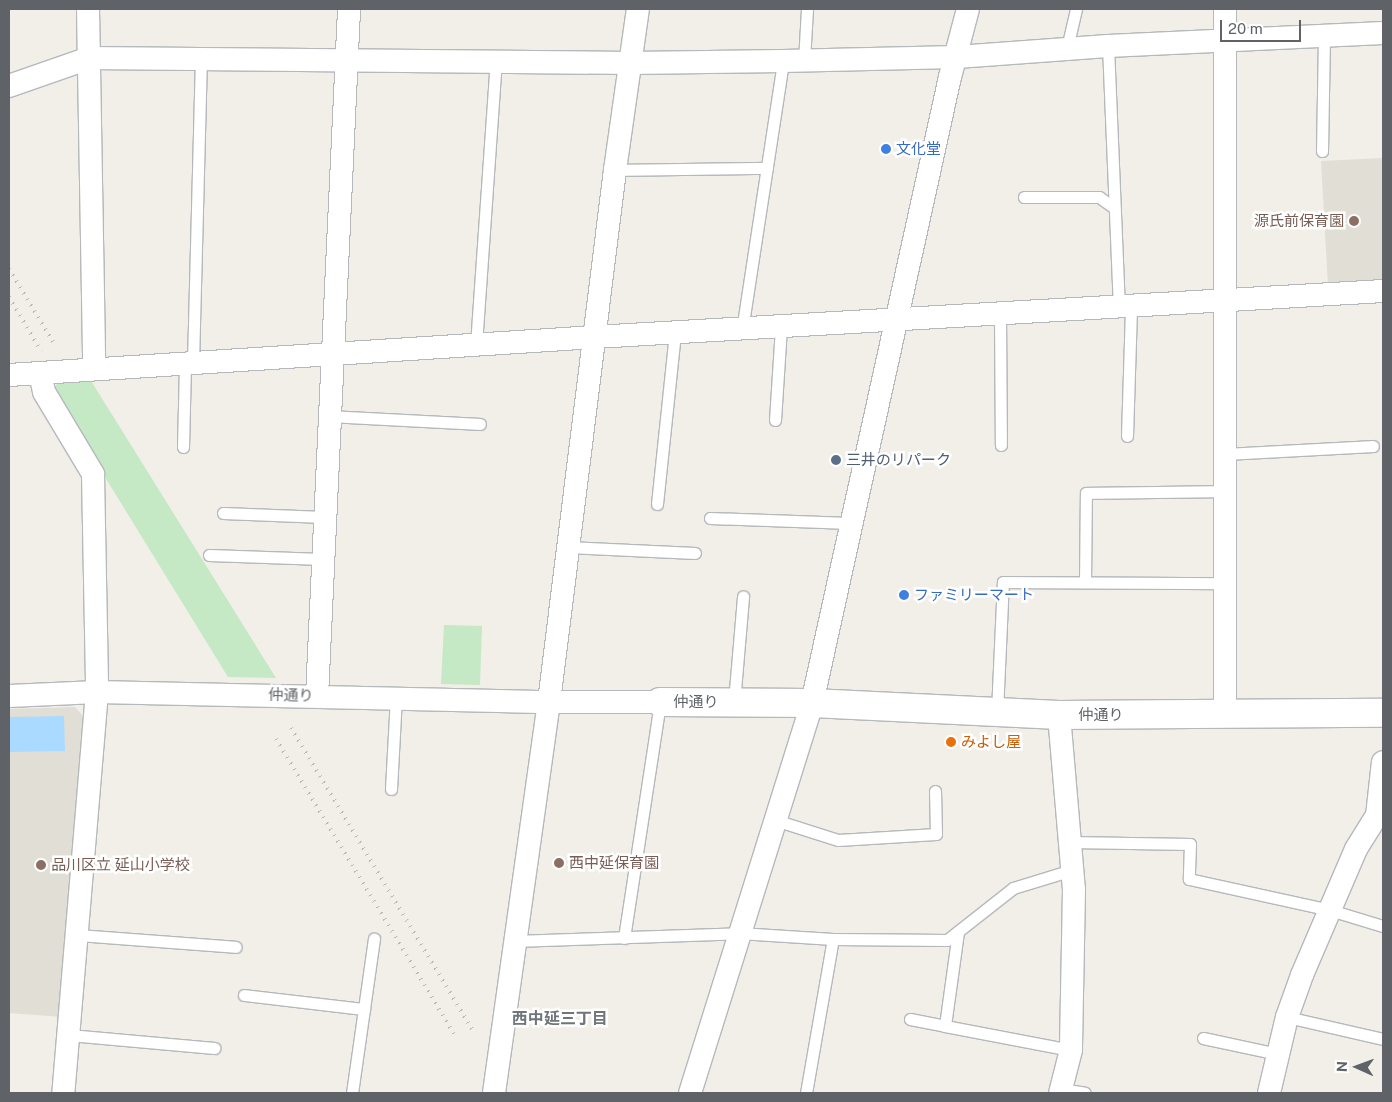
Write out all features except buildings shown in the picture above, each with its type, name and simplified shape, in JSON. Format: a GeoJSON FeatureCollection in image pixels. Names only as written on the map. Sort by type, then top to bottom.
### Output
{"type":"FeatureCollection","features":[{"type":"Feature","properties":{"kind":"street"},"geometry":{"type":"LineString","coordinates":[[88,9],[94,368]]}},
{"type":"Feature","properties":{"kind":"street"},"geometry":{"type":"LineString","coordinates":[[317,696],[349,9]]}},
{"type":"Feature","properties":{"kind":"street"},"geometry":{"type":"LineString","coordinates":[[494,1093],[549,702],[615,170],[638,9]]}},
{"type":"Feature","properties":{"kind":"street"},"geometry":{"type":"LineString","coordinates":[[690,1093],[812,703],[850,523],[897,321],[950,78],[968,9]]}},
{"type":"Feature","properties":{"kind":"street"},"geometry":{"type":"LineString","coordinates":[[1225,9],[1225,715]]}},
{"type":"Feature","properties":{"kind":"street"},"geometry":{"type":"LineString","coordinates":[[9,86],[89,58],[631,63],[793,61],[957,57],[1067,48],[1383,33]]}},
{"type":"Feature","properties":{"kind":"street"},"geometry":{"type":"LineString","coordinates":[[9,375],[595,337],[1125,308],[1383,291]]}},
{"type":"Feature","properties":{"kind":"street"},"geometry":{"type":"LineString","coordinates":[[40,373],[44,392],[94,474],[97,692],[63,1093]]}},
{"type":"Feature","properties":{"kind":"street","name":"仲通り"},"geometry":{"type":"LineString","coordinates":[[9,696],[97,692],[549,702],[812,703],[1058,715],[1383,713]]}},
{"type":"Feature","properties":{"kind":"street"},"geometry":{"type":"LineString","coordinates":[[1058,715],[1074,890],[1071,1050],[1060,1091]]}},
{"type":"Feature","properties":{"kind":"street"},"geometry":{"type":"LineString","coordinates":[[1269,1093],[1287,1017],[1302,975],[1356,849],[1377,816],[1383,762]]}},
{"type":"Feature","properties":{"kind":"lane"},"geometry":{"type":"LineString","coordinates":[[742,330],[767,168],[807,9]]}},
{"type":"Feature","properties":{"kind":"lane"},"geometry":{"type":"LineString","coordinates":[[1067,48],[1076,9]]}},
{"type":"Feature","properties":{"kind":"lane"},"geometry":{"type":"LineString","coordinates":[[1322,151],[1324,35]]}},
{"type":"Feature","properties":{"kind":"lane"},"geometry":{"type":"LineString","coordinates":[[1108,46],[1114,208],[1125,308],[1127,436]]}},
{"type":"Feature","properties":{"kind":"lane"},"geometry":{"type":"LineString","coordinates":[[183,447],[189,363],[201,60]]}},
{"type":"Feature","properties":{"kind":"lane"},"geometry":{"type":"LineString","coordinates":[[476,345],[496,61]]}},
{"type":"Feature","properties":{"kind":"lane"},"geometry":{"type":"LineString","coordinates":[[615,170],[767,168]]}},
{"type":"Feature","properties":{"kind":"lane"},"geometry":{"type":"LineString","coordinates":[[1024,197],[1099,197],[1114,208]]}},
{"type":"Feature","properties":{"kind":"lane"},"geometry":{"type":"LineString","coordinates":[[1000,315],[1001,445]]}},
{"type":"Feature","properties":{"kind":"lane"},"geometry":{"type":"LineString","coordinates":[[775,420],[781,328]]}},
{"type":"Feature","properties":{"kind":"lane"},"geometry":{"type":"LineString","coordinates":[[657,504],[675,333]]}},
{"type":"Feature","properties":{"kind":"lane"},"geometry":{"type":"LineString","coordinates":[[329,416],[480,424]]}},
{"type":"Feature","properties":{"kind":"lane"},"geometry":{"type":"LineString","coordinates":[[1226,454],[1373,446]]}},
{"type":"Feature","properties":{"kind":"lane"},"geometry":{"type":"LineString","coordinates":[[1085,582],[1086,493],[1226,491]]}},
{"type":"Feature","properties":{"kind":"lane"},"geometry":{"type":"LineString","coordinates":[[223,513],[324,517]]}},
{"type":"Feature","properties":{"kind":"lane"},"geometry":{"type":"LineString","coordinates":[[710,518],[850,523]]}},
{"type":"Feature","properties":{"kind":"lane"},"geometry":{"type":"LineString","coordinates":[[567,547],[694,553]]}},
{"type":"Feature","properties":{"kind":"lane"},"geometry":{"type":"LineString","coordinates":[[209,555],[323,559]]}},
{"type":"Feature","properties":{"kind":"lane"},"geometry":{"type":"LineString","coordinates":[[997,712],[1003,582],[1226,583]]}},
{"type":"Feature","properties":{"kind":"lane"},"geometry":{"type":"LineString","coordinates":[[734,702],[743,596]]}},
{"type":"Feature","properties":{"kind":"lane"},"geometry":{"type":"LineString","coordinates":[[391,789],[396,698]]}},
{"type":"Feature","properties":{"kind":"lane"},"geometry":{"type":"LineString","coordinates":[[624,938],[660,702]]}},
{"type":"Feature","properties":{"kind":"lane"},"geometry":{"type":"LineString","coordinates":[[775,820],[838,840],[936,834],[935,791]]}},
{"type":"Feature","properties":{"kind":"lane"},"geometry":{"type":"LineString","coordinates":[[1070,842],[1190,844],[1189,879],[1330,910],[1383,926]]}},
{"type":"Feature","properties":{"kind":"lane"},"geometry":{"type":"LineString","coordinates":[[514,941],[739,934],[833,939],[947,940],[1013,888],[1072,870]]}},
{"type":"Feature","properties":{"kind":"lane"},"geometry":{"type":"LineString","coordinates":[[945,1026],[958,932]]}},
{"type":"Feature","properties":{"kind":"lane"},"geometry":{"type":"LineString","coordinates":[[77,935],[236,947]]}},
{"type":"Feature","properties":{"kind":"lane"},"geometry":{"type":"LineString","coordinates":[[806,1093],[833,939]]}},
{"type":"Feature","properties":{"kind":"lane"},"geometry":{"type":"LineString","coordinates":[[352,1093],[374,940]]}},
{"type":"Feature","properties":{"kind":"lane"},"geometry":{"type":"LineString","coordinates":[[244,994],[364,1009]]}},
{"type":"Feature","properties":{"kind":"lane"},"geometry":{"type":"LineString","coordinates":[[1287,1017],[1383,1039]]}},
{"type":"Feature","properties":{"kind":"lane"},"geometry":{"type":"LineString","coordinates":[[910,1019],[1071,1050]]}},
{"type":"Feature","properties":{"kind":"lane"},"geometry":{"type":"LineString","coordinates":[[68,1035],[214,1048]]}},
{"type":"Feature","properties":{"kind":"lane"},"geometry":{"type":"LineString","coordinates":[[1203,1038],[1278,1054]]}},
{"type":"Feature","properties":{"kind":"lane"},"geometry":{"type":"LineString","coordinates":[[1060,1091],[1085,1093]]}},
{"type":"Feature","properties":{"kind":"shaded area","name":"源氏前保育園"},"geometry":{"type":"Polygon","coordinates":[[[1383,158],[1383,282],[1328,286],[1321,161],[1383,158]]]}},
{"type":"Feature","properties":{"kind":"shaded area","name":"品川区立 延山小学校"},"geometry":{"type":"Polygon","coordinates":[[[75,707],[84,717],[62,1017],[9,1013],[9,709],[75,707]]]}},
{"type":"Feature","properties":{"kind":"green space"},"geometry":{"type":"Polygon","coordinates":[[[88,376],[276,678],[228,677],[52,391],[62,377],[88,376]]]}},
{"type":"Feature","properties":{"kind":"green space"},"geometry":{"type":"Polygon","coordinates":[[[444,625],[482,626],[480,685],[441,684],[444,625]]]}},
{"type":"Feature","properties":{"kind":"water"},"geometry":{"type":"Polygon","coordinates":[[[64,716],[65,751],[9,752],[9,717],[64,716]]]}},
{"type":"Feature","properties":{"kind":"railway"},"geometry":{"type":"LineString","coordinates":[[9,269],[53,342]]}},
{"type":"Feature","properties":{"kind":"railway"},"geometry":{"type":"LineString","coordinates":[[9,297],[41,351]]}},
{"type":"Feature","properties":{"kind":"railway"},"geometry":{"type":"LineString","coordinates":[[291,728],[472,1029]]}},
{"type":"Feature","properties":{"kind":"railway"},"geometry":{"type":"LineString","coordinates":[[276,739],[456,1037]]}},
{"type":"Feature","properties":{"kind":"place","name":"文化堂"},"geometry":{"type":"Point","coordinates":[886,149]}},
{"type":"Feature","properties":{"kind":"place","name":"源氏前保育園"},"geometry":{"type":"Point","coordinates":[1354,221]}},
{"type":"Feature","properties":{"kind":"place","name":"三井のリパーク"},"geometry":{"type":"Point","coordinates":[836,460]}},
{"type":"Feature","properties":{"kind":"place","name":"ファミリーマート"},"geometry":{"type":"Point","coordinates":[904,595]}},
{"type":"Feature","properties":{"kind":"place","name":"みよし屋"},"geometry":{"type":"Point","coordinates":[951,742]}},
{"type":"Feature","properties":{"kind":"place","name":"西中延保育園"},"geometry":{"type":"Point","coordinates":[559,863]}},
{"type":"Feature","properties":{"kind":"place","name":"品川区立 延山小学校"},"geometry":{"type":"Point","coordinates":[41,865]}},
{"type":"Feature","properties":{"kind":"district","name":"西中延三丁目"},"geometry":{"type":"Point","coordinates":[560,1019]}}]}
